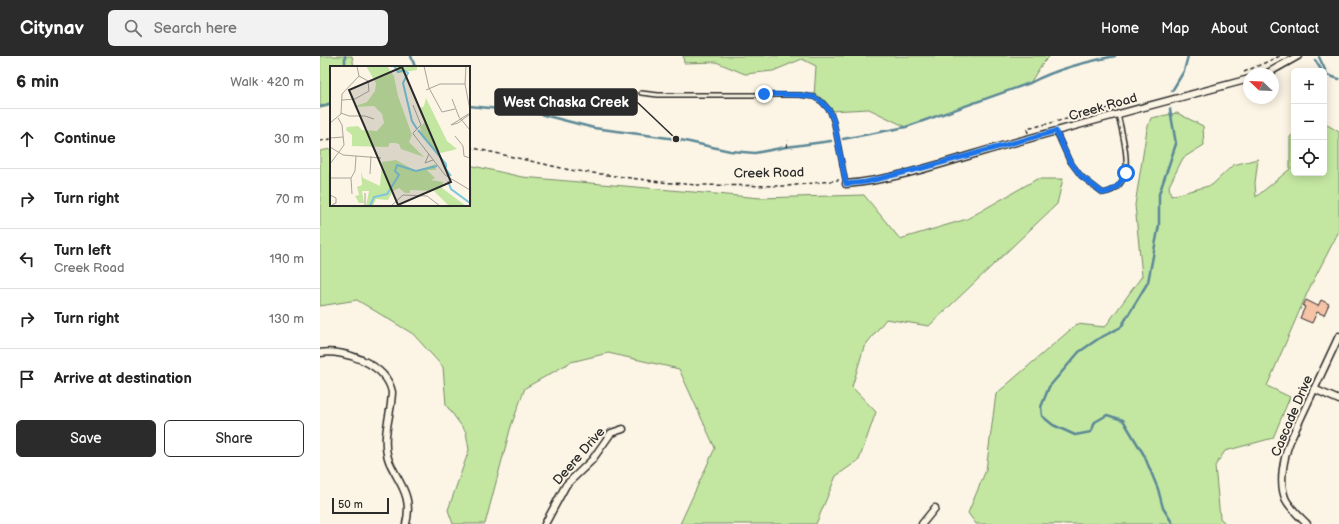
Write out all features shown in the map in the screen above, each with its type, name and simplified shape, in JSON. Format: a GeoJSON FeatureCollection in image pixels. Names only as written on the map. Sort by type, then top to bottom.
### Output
{"type":"FeatureCollection","features":[{"type":"Feature","properties":{"kind":"street"},"geometry":{"type":"LineString","coordinates":[[1277,68],[1298,56]]}},
{"type":"Feature","properties":{"kind":"street","name":"Creek Road"},"geometry":{"type":"LineString","coordinates":[[846,184],[866,182],[910,172],[1243,81]]}},
{"type":"Feature","properties":{"kind":"street","name":"Cascade Drive"},"geometry":{"type":"LineString","coordinates":[[1307,524],[1286,499],[1283,487],[1282,469],[1285,454],[1339,336]]}},
{"type":"Feature","properties":{"kind":"street"},"geometry":{"type":"LineString","coordinates":[[320,353],[345,354],[361,359],[376,368],[387,381],[392,393],[386,430],[386,444],[389,462],[406,496],[409,512],[406,524]]}},
{"type":"Feature","properties":{"kind":"street"},"geometry":{"type":"LineString","coordinates":[[1314,389],[1339,400]]}},
{"type":"Feature","properties":{"kind":"street","name":"Deere Drive"},"geometry":{"type":"LineString","coordinates":[[545,524],[566,485],[592,460],[611,433],[623,429]]}},
{"type":"Feature","properties":{"kind":"street"},"geometry":{"type":"LineString","coordinates":[[922,524],[935,508]]}},
{"type":"Feature","properties":{"kind":"lane"},"geometry":{"type":"LineString","coordinates":[[641,94],[800,95],[814,97],[822,102],[830,111],[834,122],[846,184]]}},
{"type":"Feature","properties":{"kind":"lane"},"geometry":{"type":"LineString","coordinates":[[1056,131],[1069,160],[1081,176],[1103,193],[1112,192],[1120,184],[1126,173],[1126,158],[1118,114]]}},
{"type":"Feature","properties":{"kind":"path"},"geometry":{"type":"LineString","coordinates":[[1239,75],[1280,56]]}},
{"type":"Feature","properties":{"kind":"path"},"geometry":{"type":"LineString","coordinates":[[1030,138],[1028,129],[1132,103]]}},
{"type":"Feature","properties":{"kind":"path"},"geometry":{"type":"LineString","coordinates":[[320,141],[330,139]]}},
{"type":"Feature","properties":{"kind":"path"},"geometry":{"type":"LineString","coordinates":[[786,147],[788,140]]}},
{"type":"Feature","properties":{"kind":"path","name":"Creek Road"},"geometry":{"type":"LineString","coordinates":[[470,147],[570,170],[661,182],[696,185],[788,186],[842,180],[846,184]]}},
{"type":"Feature","properties":{"kind":"green space"},"geometry":{"type":"Polygon","coordinates":[[[320,56],[352,56],[354,66],[330,66],[330,106],[320,108],[320,56]]]}},
{"type":"Feature","properties":{"kind":"green space"},"geometry":{"type":"Polygon","coordinates":[[[683,56],[1050,56],[1042,64],[1030,83],[906,127],[869,109],[830,111],[814,97],[816,66],[802,59],[773,71],[745,74],[716,62],[684,63],[683,56]]]}},
{"type":"Feature","properties":{"kind":"green space"},"geometry":{"type":"Polygon","coordinates":[[[1177,113],[1203,126],[1204,145],[1183,158],[1169,186],[1171,196],[1212,185],[1233,165],[1258,159],[1255,183],[1256,197],[1290,169],[1291,136],[1291,176],[1327,176],[1327,125],[1339,132],[1339,231],[1308,291],[1267,386],[1290,397],[1273,438],[1225,451],[1215,466],[1220,518],[1226,524],[976,524],[968,513],[986,470],[996,394],[1077,324],[1105,327],[1142,276],[1135,205],[1147,129],[1151,118],[1177,113]]]}},
{"type":"Feature","properties":{"kind":"green space"},"geometry":{"type":"Polygon","coordinates":[[[330,149],[330,206],[470,206],[470,165],[522,177],[761,198],[864,195],[900,239],[967,219],[1037,179],[1063,179],[1057,204],[929,326],[886,319],[864,347],[852,387],[876,412],[859,460],[836,476],[816,524],[680,524],[715,448],[679,369],[608,353],[571,362],[525,388],[511,426],[485,524],[453,524],[448,510],[469,450],[466,432],[446,405],[443,367],[413,334],[357,300],[320,306],[320,151],[330,149]]]}},
{"type":"Feature","properties":{"kind":"building"},"geometry":{"type":"Polygon","coordinates":[[[1306,300],[1318,306],[1321,300],[1329,304],[1324,315],[1317,312],[1312,323],[1300,318],[1305,307],[1303,306],[1306,300]]]}},
{"type":"Feature","properties":{"kind":"waterway"},"geometry":{"type":"LineString","coordinates":[[345,56],[345,66]]}},
{"type":"Feature","properties":{"kind":"waterway"},"geometry":{"type":"LineString","coordinates":[[411,56],[415,66]]}},
{"type":"Feature","properties":{"kind":"waterway"},"geometry":{"type":"LineString","coordinates":[[843,139],[906,127],[1030,83],[1061,70],[1082,63],[1115,56]]}},
{"type":"Feature","properties":{"kind":"waterway"},"geometry":{"type":"LineString","coordinates":[[1172,91],[1184,71],[1188,56]]}},
{"type":"Feature","properties":{"kind":"waterway"},"geometry":{"type":"LineString","coordinates":[[1319,57],[1324,68]]}},
{"type":"Feature","properties":{"kind":"waterway"},"geometry":{"type":"LineString","coordinates":[[1315,60],[1320,68]]}},
{"type":"Feature","properties":{"kind":"waterway"},"geometry":{"type":"LineString","coordinates":[[1327,75],[1339,79]]}},
{"type":"Feature","properties":{"kind":"waterway"},"geometry":{"type":"LineString","coordinates":[[320,107],[330,103]]}},
{"type":"Feature","properties":{"kind":"waterway"},"geometry":{"type":"LineString","coordinates":[[470,106],[532,112],[594,128],[676,139],[730,151],[755,153],[831,141]]}},
{"type":"Feature","properties":{"kind":"waterway"},"geometry":{"type":"LineString","coordinates":[[1170,109],[1176,144],[1159,194],[1159,225],[1148,282],[1121,327],[1098,339],[1079,352],[1049,387],[1041,407],[1042,416],[1053,425],[1075,435],[1091,432],[1095,422],[1107,415],[1123,420],[1144,455],[1158,489],[1163,508],[1173,524]]}},
{"type":"Feature","properties":{"kind":"place","name":"West Chaska Creek"},"geometry":{"type":"Point","coordinates":[676,139]}},
{"type":"Feature","properties":{"kind":"route"},"geometry":{"type":"LineString","coordinates":[[764,94],[800,95],[814,97],[822,102],[830,111],[834,122],[846,184],[866,182],[923,168],[1056,131],[1069,160],[1081,176],[1103,193],[1112,192],[1120,184],[1126,173]]}}]}
